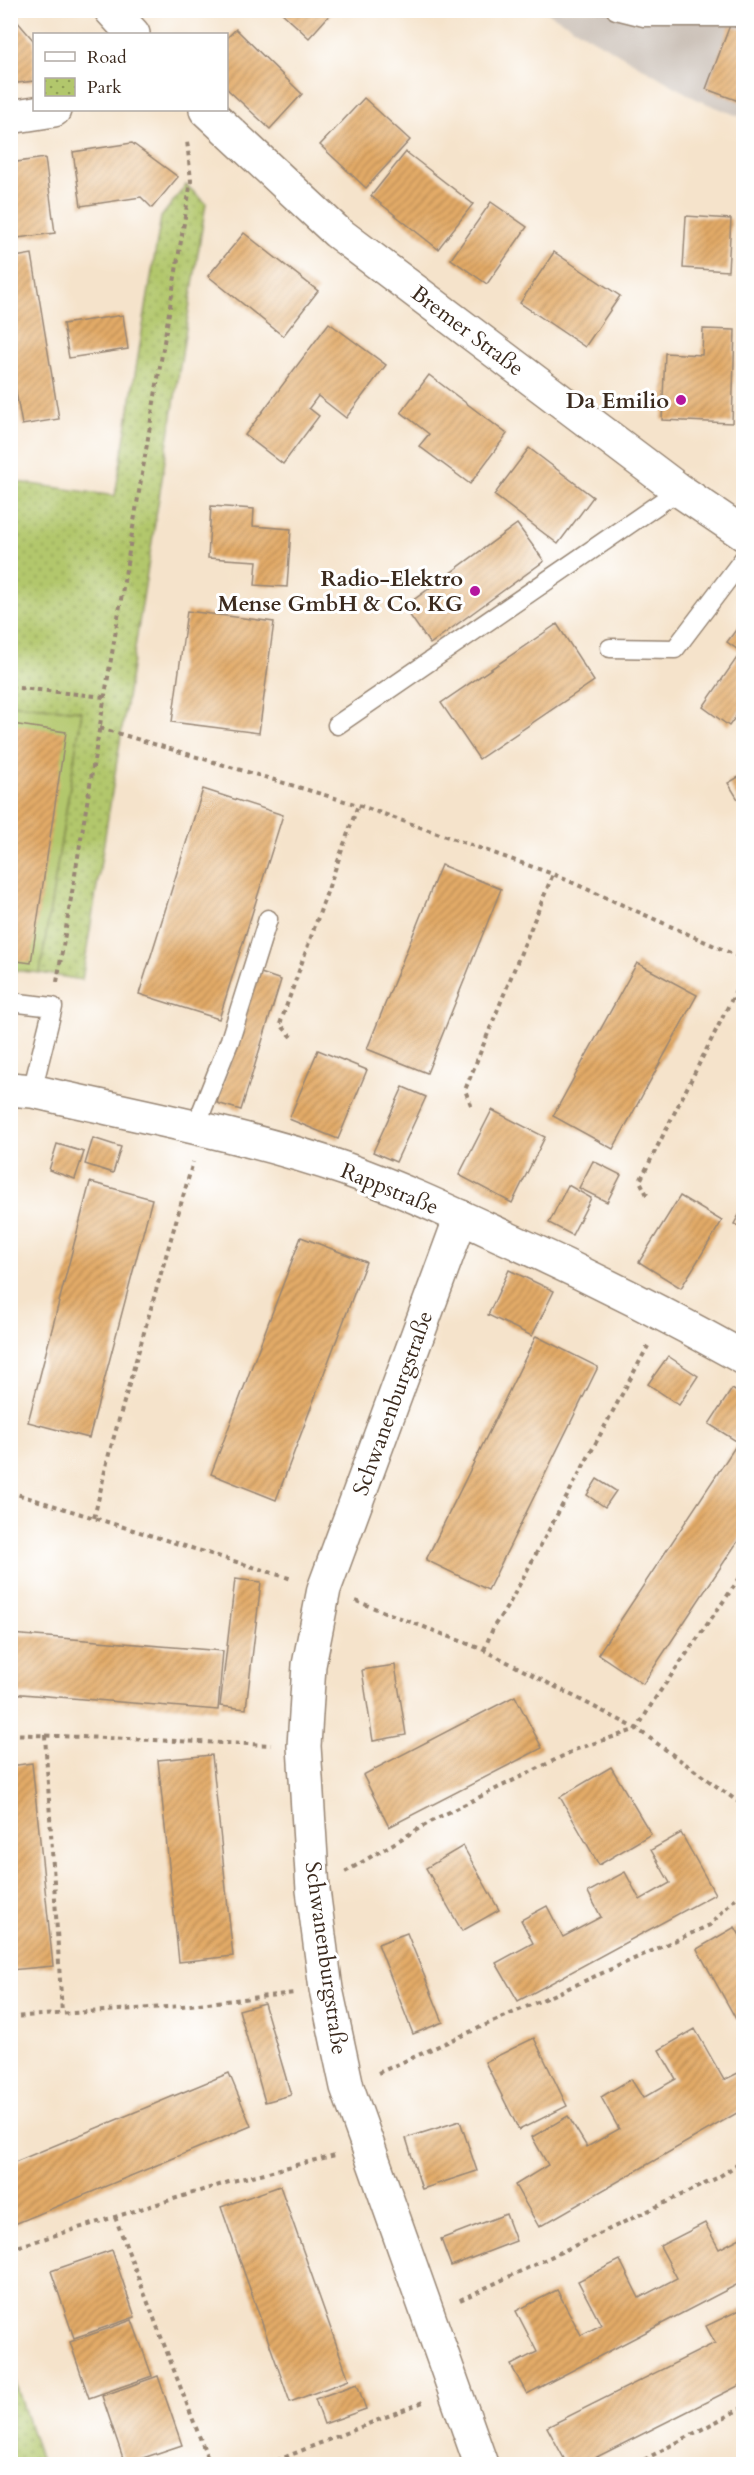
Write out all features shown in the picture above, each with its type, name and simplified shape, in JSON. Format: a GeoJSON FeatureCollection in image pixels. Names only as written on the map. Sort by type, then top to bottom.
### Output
{"type":"FeatureCollection","features":[{"type":"Feature","properties":{"kind":"street"},"geometry":{"type":"LineString","coordinates":[[111,10],[132,33]]}},
{"type":"Feature","properties":{"kind":"street"},"geometry":{"type":"LineString","coordinates":[[10,117],[48,111]]}},
{"type":"Feature","properties":{"kind":"street","name":"Bremer Straße"},"geometry":{"type":"LineString","coordinates":[[196,121],[337,232],[679,490],[744,534]]}},
{"type":"Feature","properties":{"kind":"street","name":"Rappstraße"},"geometry":{"type":"LineString","coordinates":[[21,1090],[257,1143],[346,1170],[461,1216],[602,1281],[665,1313],[744,1358]]}},
{"type":"Feature","properties":{"kind":"street","name":"Schwanenburgstraße"},"geometry":{"type":"LineString","coordinates":[[461,1216],[324,1588],[309,1665],[304,1746],[313,1890],[326,1989],[347,2087],[426,2315],[481,2464]]}},
{"type":"Feature","properties":{"kind":"lane"},"geometry":{"type":"LineString","coordinates":[[616,10],[644,17],[744,17]]}},
{"type":"Feature","properties":{"kind":"lane"},"geometry":{"type":"LineString","coordinates":[[337,725],[679,490]]}},
{"type":"Feature","properties":{"kind":"lane"},"geometry":{"type":"LineString","coordinates":[[610,648],[675,649],[744,558]]}},
{"type":"Feature","properties":{"kind":"lane"},"geometry":{"type":"LineString","coordinates":[[199,1129],[268,919]]}},
{"type":"Feature","properties":{"kind":"lane"},"geometry":{"type":"LineString","coordinates":[[10,1002],[53,1007],[21,1090]]}},
{"type":"Feature","properties":{"kind":"path"},"geometry":{"type":"LineString","coordinates":[[53,1007],[191,181],[196,121]]}},
{"type":"Feature","properties":{"kind":"path"},"geometry":{"type":"LineString","coordinates":[[10,687],[105,697]]}},
{"type":"Feature","properties":{"kind":"path"},"geometry":{"type":"LineString","coordinates":[[100,728],[358,805],[553,874],[744,959]]}},
{"type":"Feature","properties":{"kind":"path"},"geometry":{"type":"LineString","coordinates":[[292,1036],[280,1024],[358,805]]}},
{"type":"Feature","properties":{"kind":"path"},"geometry":{"type":"LineString","coordinates":[[471,1105],[465,1090],[553,874]]}},
{"type":"Feature","properties":{"kind":"path"},"geometry":{"type":"LineString","coordinates":[[646,1195],[640,1181],[744,975]]}},
{"type":"Feature","properties":{"kind":"path"},"geometry":{"type":"LineString","coordinates":[[94,1518],[109,1454],[199,1129]]}},
{"type":"Feature","properties":{"kind":"path"},"geometry":{"type":"LineString","coordinates":[[484,1650],[494,1626],[510,1604],[665,1313]]}},
{"type":"Feature","properties":{"kind":"path"},"geometry":{"type":"LineString","coordinates":[[10,1492],[324,1588],[484,1650],[637,1729],[744,1806]]}},
{"type":"Feature","properties":{"kind":"path"},"geometry":{"type":"LineString","coordinates":[[313,1890],[437,1818],[578,1749],[637,1729],[654,1700],[744,1572]]}},
{"type":"Feature","properties":{"kind":"path"},"geometry":{"type":"LineString","coordinates":[[10,1734],[304,1746]]}},
{"type":"Feature","properties":{"kind":"path"},"geometry":{"type":"LineString","coordinates":[[45,1735],[62,2013]]}},
{"type":"Feature","properties":{"kind":"path"},"geometry":{"type":"LineString","coordinates":[[347,2087],[710,1925],[744,1889]]}},
{"type":"Feature","properties":{"kind":"path"},"geometry":{"type":"LineString","coordinates":[[10,2017],[182,2006],[326,1989]]}},
{"type":"Feature","properties":{"kind":"path"},"geometry":{"type":"LineString","coordinates":[[10,2249],[229,2182],[368,2146]]}},
{"type":"Feature","properties":{"kind":"path"},"geometry":{"type":"LineString","coordinates":[[426,2315],[717,2178],[744,2160]]}},
{"type":"Feature","properties":{"kind":"path"},"geometry":{"type":"LineString","coordinates":[[115,2217],[210,2464]]}},
{"type":"Feature","properties":{"kind":"path"},"geometry":{"type":"LineString","coordinates":[[268,2464],[454,2390]]}},
{"type":"Feature","properties":{"kind":"path"},"geometry":{"type":"LineString","coordinates":[[636,2464],[744,2407]]}},
{"type":"Feature","properties":{"kind":"shaded area"},"geometry":{"type":"Polygon","coordinates":[[[545,11],[743,11],[743,118],[698,100],[545,11]]]}},
{"type":"Feature","properties":{"kind":"green space"},"geometry":{"type":"Polygon","coordinates":[[[186,185],[206,203],[82,980],[40,973],[82,711],[11,704],[11,481],[115,496],[161,217],[186,185]]]}},
{"type":"Feature","properties":{"kind":"green space"},"geometry":{"type":"Polygon","coordinates":[[[11,704],[82,711],[40,973],[11,970],[11,704]]]}},
{"type":"Feature","properties":{"kind":"green space"},"geometry":{"type":"Polygon","coordinates":[[[11,2369],[42,2464],[11,2464],[11,2369]]]}},
{"type":"Feature","properties":{"kind":"building"},"geometry":{"type":"Polygon","coordinates":[[[279,10],[334,10],[309,38],[279,10]]]}},
{"type":"Feature","properties":{"kind":"building"},"geometry":{"type":"Polygon","coordinates":[[[10,13],[33,40],[33,81],[10,84],[10,13]]]}},
{"type":"Feature","properties":{"kind":"building"},"geometry":{"type":"Polygon","coordinates":[[[730,25],[744,30],[744,103],[706,89],[730,25]]]}},
{"type":"Feature","properties":{"kind":"building"},"geometry":{"type":"Polygon","coordinates":[[[236,29],[302,94],[270,129],[228,90],[228,37],[236,29]]]}},
{"type":"Feature","properties":{"kind":"building"},"geometry":{"type":"Polygon","coordinates":[[[364,98],[410,140],[366,188],[320,145],[364,98]]]}},
{"type":"Feature","properties":{"kind":"building"},"geometry":{"type":"Polygon","coordinates":[[[132,143],[178,177],[152,208],[141,197],[81,206],[73,152],[132,143]]]}},
{"type":"Feature","properties":{"kind":"building"},"geometry":{"type":"Polygon","coordinates":[[[406,152],[473,204],[438,249],[371,196],[406,152]]]}},
{"type":"Feature","properties":{"kind":"building"},"geometry":{"type":"Polygon","coordinates":[[[45,158],[55,233],[10,239],[10,163],[45,158]]]}},
{"type":"Feature","properties":{"kind":"building"},"geometry":{"type":"Polygon","coordinates":[[[491,202],[527,227],[487,284],[451,259],[491,202]]]}},
{"type":"Feature","properties":{"kind":"building"},"geometry":{"type":"Polygon","coordinates":[[[686,216],[731,219],[728,271],[683,268],[686,216]]]}},
{"type":"Feature","properties":{"kind":"building"},"geometry":{"type":"Polygon","coordinates":[[[244,233],[318,291],[283,336],[208,276],[244,233]]]}},
{"type":"Feature","properties":{"kind":"building"},"geometry":{"type":"Polygon","coordinates":[[[554,252],[620,296],[585,347],[520,303],[554,252]]]}},
{"type":"Feature","properties":{"kind":"building"},"geometry":{"type":"Polygon","coordinates":[[[32,254],[59,419],[22,425],[10,359],[10,258],[32,254]]]}},
{"type":"Feature","properties":{"kind":"building"},"geometry":{"type":"Polygon","coordinates":[[[123,315],[128,349],[69,358],[63,324],[123,315]]]}},
{"type":"Feature","properties":{"kind":"building"},"geometry":{"type":"Polygon","coordinates":[[[329,323],[386,365],[346,418],[318,396],[309,408],[319,416],[283,464],[245,435],[329,323]]]}},
{"type":"Feature","properties":{"kind":"building"},"geometry":{"type":"Polygon","coordinates":[[[703,329],[735,330],[732,423],[662,420],[665,353],[702,355],[703,329]]]}},
{"type":"Feature","properties":{"kind":"building"},"geometry":{"type":"Polygon","coordinates":[[[429,375],[507,434],[470,484],[419,446],[429,434],[401,412],[429,375]]]}},
{"type":"Feature","properties":{"kind":"building"},"geometry":{"type":"Polygon","coordinates":[[[529,448],[593,497],[558,544],[494,495],[529,448]]]}},
{"type":"Feature","properties":{"kind":"building"},"geometry":{"type":"Polygon","coordinates":[[[211,506],[254,509],[253,526],[291,529],[287,587],[255,585],[257,561],[208,558],[211,506]]]}},
{"type":"Feature","properties":{"kind":"building"},"geometry":{"type":"Polygon","coordinates":[[[517,524],[544,561],[430,644],[404,607],[517,524]]]}},
{"type":"Feature","properties":{"kind":"building"},"geometry":{"type":"Polygon","coordinates":[[[187,611],[274,622],[259,733],[172,722],[187,611]]]}},
{"type":"Feature","properties":{"kind":"building"},"geometry":{"type":"Polygon","coordinates":[[[744,619],[744,705],[729,726],[703,707],[741,652],[727,642],[744,619]]]}},
{"type":"Feature","properties":{"kind":"building"},"geometry":{"type":"Polygon","coordinates":[[[557,624],[594,681],[479,759],[441,703],[557,624]]]}},
{"type":"Feature","properties":{"kind":"building"},"geometry":{"type":"Polygon","coordinates":[[[12,724],[66,732],[31,963],[10,960],[12,724]]]}},
{"type":"Feature","properties":{"kind":"building"},"geometry":{"type":"Polygon","coordinates":[[[744,774],[744,809],[728,783],[744,774]]]}},
{"type":"Feature","properties":{"kind":"building"},"geometry":{"type":"Polygon","coordinates":[[[203,789],[283,815],[219,1019],[139,994],[203,789]]]}},
{"type":"Feature","properties":{"kind":"building"},"geometry":{"type":"Polygon","coordinates":[[[441,865],[501,889],[427,1073],[367,1049],[441,865]]]}},
{"type":"Feature","properties":{"kind":"building"},"geometry":{"type":"Polygon","coordinates":[[[637,963],[697,995],[613,1149],[553,1116],[637,963]]]}},
{"type":"Feature","properties":{"kind":"building"},"geometry":{"type":"Polygon","coordinates":[[[258,972],[281,980],[241,1110],[217,1103],[258,972]]]}},
{"type":"Feature","properties":{"kind":"building"},"geometry":{"type":"Polygon","coordinates":[[[318,1050],[367,1070],[338,1139],[289,1119],[318,1050]]]}},
{"type":"Feature","properties":{"kind":"building"},"geometry":{"type":"Polygon","coordinates":[[[403,1087],[426,1097],[396,1162],[373,1152],[403,1087]]]}},
{"type":"Feature","properties":{"kind":"building"},"geometry":{"type":"Polygon","coordinates":[[[492,1110],[545,1137],[512,1203],[459,1175],[492,1110]]]}},
{"type":"Feature","properties":{"kind":"building"},"geometry":{"type":"Polygon","coordinates":[[[93,1138],[121,1147],[113,1173],[85,1164],[93,1138]]]}},
{"type":"Feature","properties":{"kind":"building"},"geometry":{"type":"Polygon","coordinates":[[[57,1144],[84,1152],[75,1179],[49,1170],[57,1144]]]}},
{"type":"Feature","properties":{"kind":"building"},"geometry":{"type":"Polygon","coordinates":[[[593,1161],[621,1175],[607,1202],[579,1188],[593,1161]]]}},
{"type":"Feature","properties":{"kind":"building"},"geometry":{"type":"Polygon","coordinates":[[[90,1182],[152,1199],[89,1438],[28,1422],[90,1182]]]}},
{"type":"Feature","properties":{"kind":"building"},"geometry":{"type":"Polygon","coordinates":[[[568,1185],[591,1198],[572,1235],[549,1223],[568,1185]]]}},
{"type":"Feature","properties":{"kind":"building"},"geometry":{"type":"Polygon","coordinates":[[[680,1196],[722,1221],[681,1288],[639,1262],[680,1196]]]}},
{"type":"Feature","properties":{"kind":"building"},"geometry":{"type":"Polygon","coordinates":[[[744,1206],[744,1229],[734,1224],[744,1206]]]}},
{"type":"Feature","properties":{"kind":"building"},"geometry":{"type":"Polygon","coordinates":[[[301,1237],[366,1262],[276,1500],[211,1474],[301,1237]]]}},
{"type":"Feature","properties":{"kind":"building"},"geometry":{"type":"Polygon","coordinates":[[[509,1270],[554,1291],[532,1336],[488,1315],[509,1270]]]}},
{"type":"Feature","properties":{"kind":"building"},"geometry":{"type":"Polygon","coordinates":[[[536,1336],[598,1367],[488,1590],[426,1560],[536,1336]]]}},
{"type":"Feature","properties":{"kind":"building"},"geometry":{"type":"Polygon","coordinates":[[[668,1356],[698,1376],[679,1405],[648,1384],[668,1356]]]}},
{"type":"Feature","properties":{"kind":"building"},"geometry":{"type":"Polygon","coordinates":[[[732,1389],[744,1396],[744,1446],[709,1424],[732,1389]]]}},
{"type":"Feature","properties":{"kind":"building"},"geometry":{"type":"Polygon","coordinates":[[[737,1444],[744,1448],[744,1532],[643,1684],[598,1654],[737,1444]]]}},
{"type":"Feature","properties":{"kind":"building"},"geometry":{"type":"Polygon","coordinates":[[[597,1479],[616,1491],[605,1507],[587,1495],[597,1479]]]}},
{"type":"Feature","properties":{"kind":"building"},"geometry":{"type":"Polygon","coordinates":[[[235,1579],[261,1582],[246,1709],[220,1706],[235,1579]]]}},
{"type":"Feature","properties":{"kind":"building"},"geometry":{"type":"Polygon","coordinates":[[[10,1634],[223,1651],[218,1710],[10,1693],[10,1634]]]}},
{"type":"Feature","properties":{"kind":"building"},"geometry":{"type":"Polygon","coordinates":[[[395,1665],[406,1735],[373,1741],[362,1670],[395,1665]]]}},
{"type":"Feature","properties":{"kind":"building"},"geometry":{"type":"Polygon","coordinates":[[[515,1696],[542,1748],[389,1827],[363,1775],[515,1696]]]}},
{"type":"Feature","properties":{"kind":"building"},"geometry":{"type":"Polygon","coordinates":[[[212,1755],[233,1956],[179,1962],[158,1760],[212,1755]]]}},
{"type":"Feature","properties":{"kind":"building"},"geometry":{"type":"Polygon","coordinates":[[[32,1763],[53,1966],[10,1970],[10,1766],[32,1763]]]}},
{"type":"Feature","properties":{"kind":"building"},"geometry":{"type":"Polygon","coordinates":[[[611,1767],[651,1834],[599,1865],[560,1797],[611,1767]]]}},
{"type":"Feature","properties":{"kind":"building"},"geometry":{"type":"Polygon","coordinates":[[[681,1833],[715,1894],[518,2001],[496,1963],[533,1943],[521,1920],[547,1906],[563,1937],[601,1917],[588,1892],[625,1872],[640,1900],[670,1883],[651,1850],[681,1833]]]}},
{"type":"Feature","properties":{"kind":"building"},"geometry":{"type":"Polygon","coordinates":[[[463,1846],[499,1910],[462,1931],[426,1868],[463,1846]]]}},
{"type":"Feature","properties":{"kind":"building"},"geometry":{"type":"Polygon","coordinates":[[[735,1927],[744,1942],[744,2015],[736,2019],[697,1949],[735,1927]]]}},
{"type":"Feature","properties":{"kind":"building"},"geometry":{"type":"Polygon","coordinates":[[[407,1933],[443,2022],[413,2034],[378,1944],[407,1933]]]}},
{"type":"Feature","properties":{"kind":"building"},"geometry":{"type":"Polygon","coordinates":[[[264,2003],[291,2095],[265,2102],[239,2010],[264,2003]]]}},
{"type":"Feature","properties":{"kind":"building"},"geometry":{"type":"Polygon","coordinates":[[[695,2029],[724,2080],[744,2070],[744,2113],[742,2110],[539,2227],[515,2185],[548,2165],[532,2137],[568,2116],[587,2147],[619,2129],[601,2097],[631,2079],[643,2098],[676,2079],[659,2050],[695,2029]]]}},
{"type":"Feature","properties":{"kind":"building"},"geometry":{"type":"Polygon","coordinates":[[[534,2038],[567,2106],[519,2130],[485,2062],[534,2038]]]}},
{"type":"Feature","properties":{"kind":"building"},"geometry":{"type":"Polygon","coordinates":[[[229,2073],[251,2126],[10,2226],[10,2164],[229,2073]]]}},
{"type":"Feature","properties":{"kind":"building"},"geometry":{"type":"Polygon","coordinates":[[[460,2121],[477,2171],[422,2189],[406,2138],[460,2121]]]}},
{"type":"Feature","properties":{"kind":"building"},"geometry":{"type":"Polygon","coordinates":[[[280,2186],[349,2380],[290,2402],[221,2207],[280,2186]]]}},
{"type":"Feature","properties":{"kind":"building"},"geometry":{"type":"Polygon","coordinates":[[[506,2214],[516,2241],[451,2266],[441,2239],[506,2214]]]}},
{"type":"Feature","properties":{"kind":"building"},"geometry":{"type":"Polygon","coordinates":[[[705,2223],[719,2249],[744,2236],[744,2281],[527,2394],[511,2365],[537,2352],[516,2311],[557,2290],[581,2335],[601,2325],[578,2281],[620,2260],[639,2298],[677,2278],[660,2246],[705,2223]]]}},
{"type":"Feature","properties":{"kind":"building"},"geometry":{"type":"Polygon","coordinates":[[[112,2250],[135,2317],[74,2338],[51,2271],[112,2250]]]}},
{"type":"Feature","properties":{"kind":"building"},"geometry":{"type":"Polygon","coordinates":[[[744,2308],[744,2383],[583,2464],[567,2464],[547,2427],[715,2343],[706,2326],[744,2308]]]}},
{"type":"Feature","properties":{"kind":"building"},"geometry":{"type":"Polygon","coordinates":[[[132,2320],[152,2376],[89,2398],[70,2342],[132,2320]]]}},
{"type":"Feature","properties":{"kind":"building"},"geometry":{"type":"Polygon","coordinates":[[[158,2376],[182,2445],[125,2464],[102,2396],[158,2376]]]}},
{"type":"Feature","properties":{"kind":"building"},"geometry":{"type":"Polygon","coordinates":[[[357,2384],[366,2409],[324,2424],[315,2399],[357,2384]]]}},
{"type":"Feature","properties":{"kind":"building"},"geometry":{"type":"Polygon","coordinates":[[[744,2454],[744,2464],[740,2464],[737,2458],[744,2454]]]}},
{"type":"Feature","properties":{"kind":"place","name":"Da Emilio"},"geometry":{"type":"Point","coordinates":[681,400]}},
{"type":"Feature","properties":{"kind":"place","name":"Radio-Elektro Mense GmbH & Co. KG"},"geometry":{"type":"Point","coordinates":[475,591]}}]}
